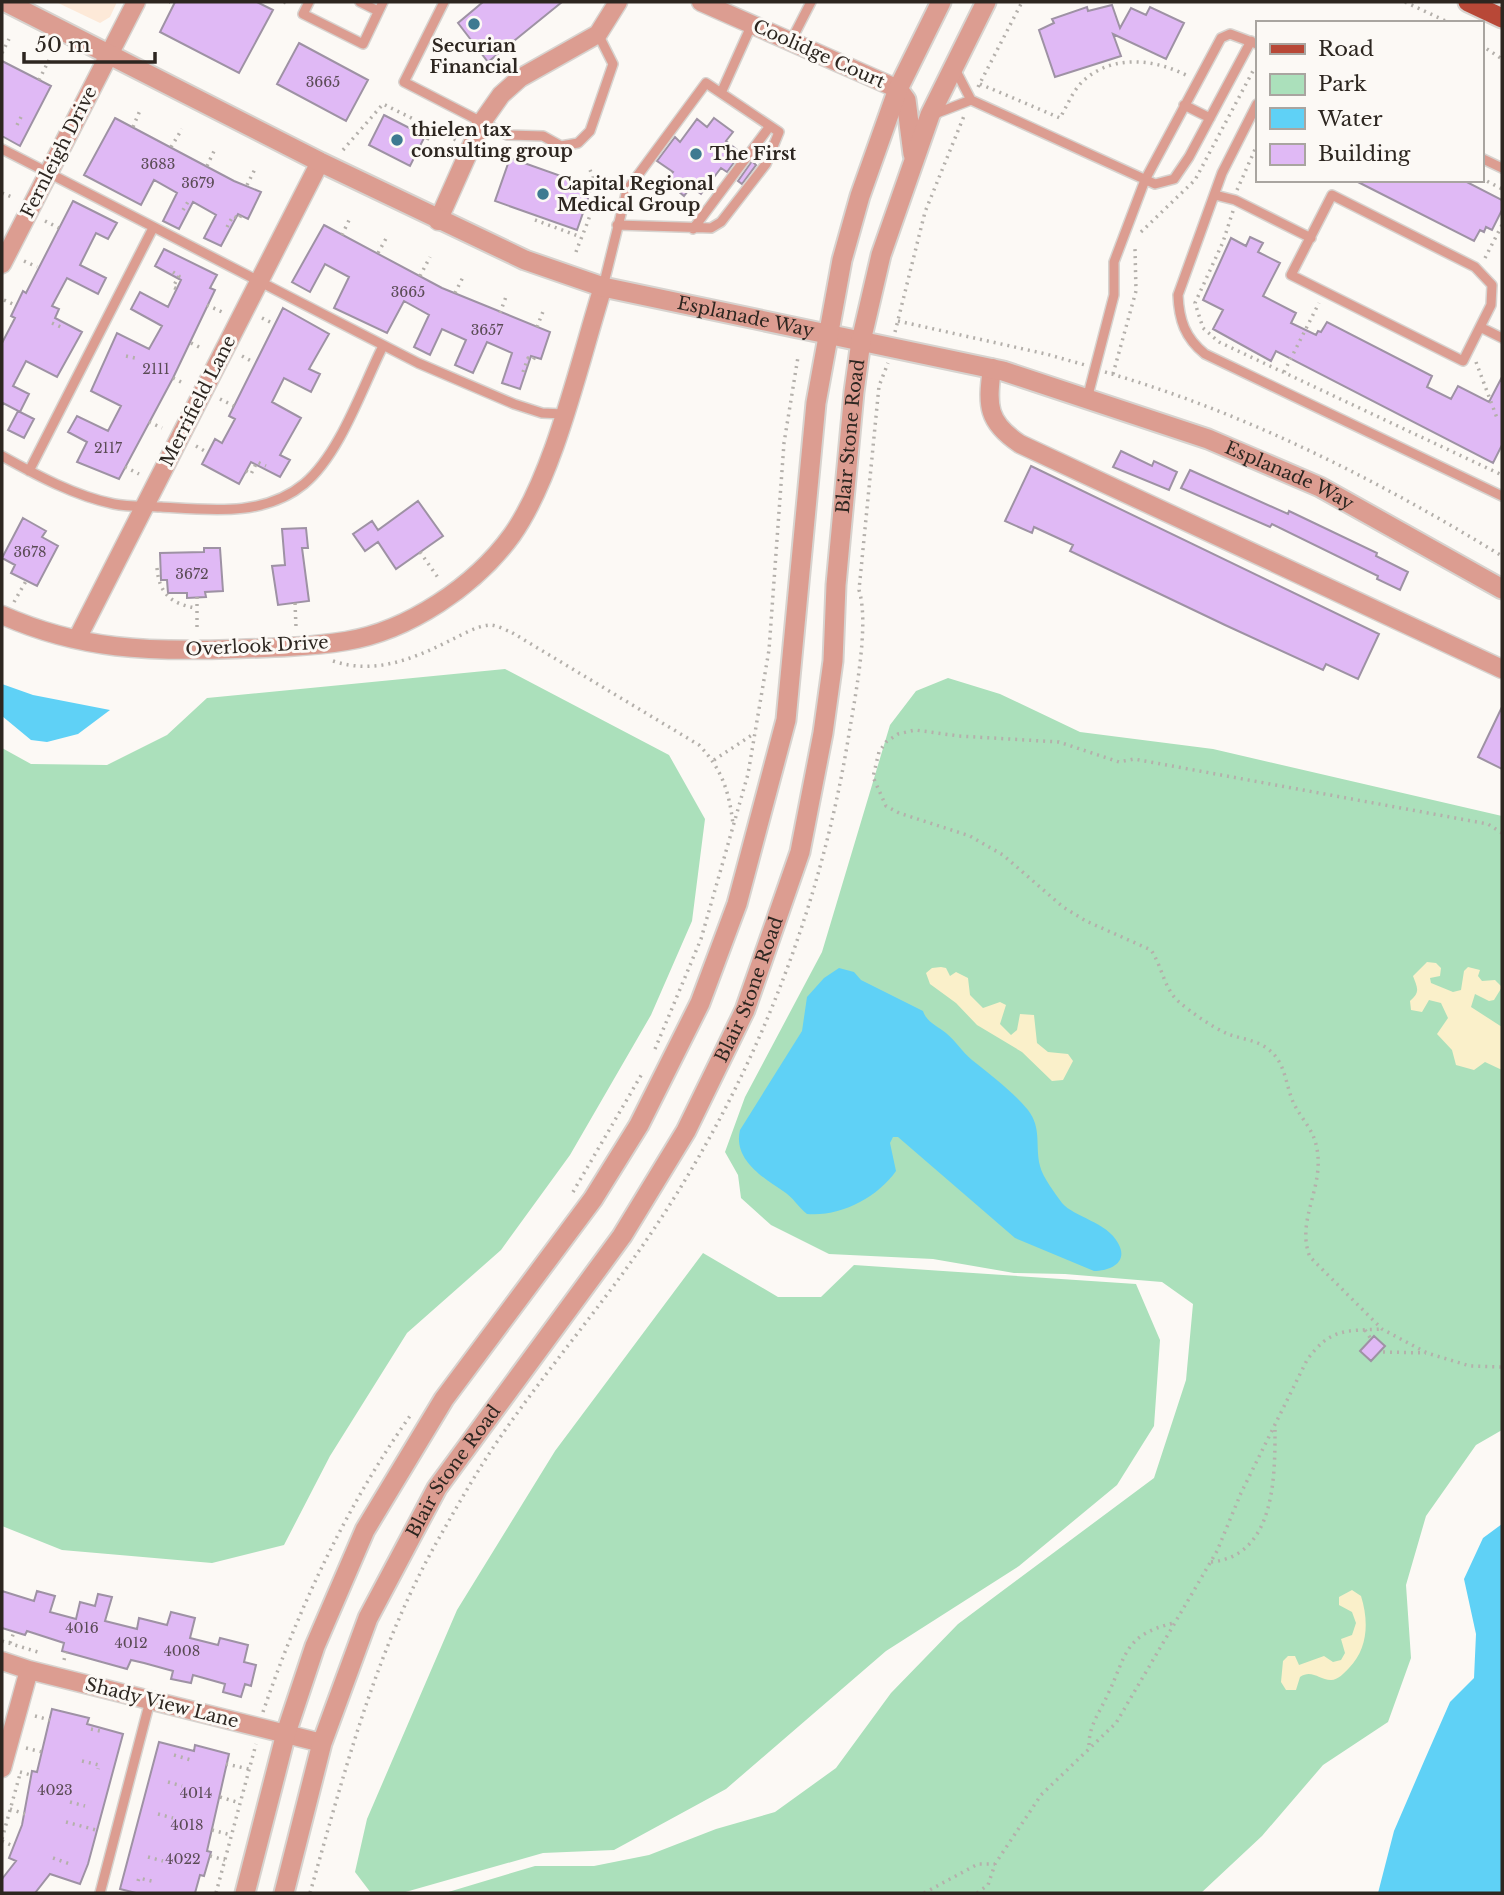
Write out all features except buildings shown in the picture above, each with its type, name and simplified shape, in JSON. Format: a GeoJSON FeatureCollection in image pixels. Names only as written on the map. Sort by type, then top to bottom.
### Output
{"type":"FeatureCollection","features":[{"type":"Feature","properties":{"kind":"main road"},"geometry":{"type":"LineString","coordinates":[[1468,2],[1502,18]]}},
{"type":"Feature","properties":{"kind":"street","name":"Esplanade Way"},"geometry":{"type":"LineString","coordinates":[[6,2],[438,221],[525,260],[603,287],[827,332],[992,369],[1208,439],[1320,487],[1502,589]]}},
{"type":"Feature","properties":{"kind":"street","name":"Fernleigh Drive"},"geometry":{"type":"LineString","coordinates":[[2,264],[136,2]]}},
{"type":"Feature","properties":{"kind":"street"},"geometry":{"type":"LineString","coordinates":[[438,221],[482,122],[501,95],[520,78],[598,34],[618,2]]}},
{"type":"Feature","properties":{"kind":"street","name":"Coolidge Court"},"geometry":{"type":"LineString","coordinates":[[701,2],[898,89]]}},
{"type":"Feature","properties":{"kind":"street","name":"Blair Stone Road"},"geometry":{"type":"LineString","coordinates":[[245,1893],[286,1733],[315,1646],[365,1530],[444,1399],[593,1199],[639,1125],[700,1003],[737,904],[786,720],[816,403],[827,332],[860,196],[898,89],[941,2]]}},
{"type":"Feature","properties":{"kind":"street","name":"Blair Stone Road"},"geometry":{"type":"LineString","coordinates":[[284,1893],[322,1743],[368,1618],[437,1488],[622,1236],[686,1131],[745,1010],[800,852],[823,733],[833,661],[836,585],[861,341],[881,255],[930,115],[986,2]]}},
{"type":"Feature","properties":{"kind":"street"},"geometry":{"type":"LineString","coordinates":[[898,89],[906,100],[914,159]]}},
{"type":"Feature","properties":{"kind":"street","name":"Merrifield Lane"},"geometry":{"type":"LineString","coordinates":[[77,639],[320,162]]}},
{"type":"Feature","properties":{"kind":"street","name":"Overlook Drive"},"geometry":{"type":"LineString","coordinates":[[8,609],[38,631],[110,648],[157,651],[289,647],[348,641],[397,624],[432,606],[462,584],[511,536],[542,478],[603,287]]}},
{"type":"Feature","properties":{"kind":"street"},"geometry":{"type":"LineString","coordinates":[[992,369],[988,396],[991,412],[1005,434],[1020,444],[1502,669]]}},
{"type":"Feature","properties":{"kind":"street","name":"Shady View Lane"},"geometry":{"type":"LineString","coordinates":[[2,1661],[322,1743]]}},
{"type":"Feature","properties":{"kind":"street"},"geometry":{"type":"LineString","coordinates":[[2,1768],[29,1670]]}},
{"type":"Feature","properties":{"kind":"lane"},"geometry":{"type":"LineString","coordinates":[[309,2],[303,14],[363,44],[381,6],[359,2]]}},
{"type":"Feature","properties":{"kind":"lane"},"geometry":{"type":"LineString","coordinates":[[444,2],[404,82],[507,135],[543,135],[561,146],[578,143],[590,131],[613,64],[598,34]]}},
{"type":"Feature","properties":{"kind":"lane"},"geometry":{"type":"LineString","coordinates":[[791,41],[811,2]]}},
{"type":"Feature","properties":{"kind":"lane"},"geometry":{"type":"LineString","coordinates":[[721,93],[752,24]]}},
{"type":"Feature","properties":{"kind":"lane"},"geometry":{"type":"LineString","coordinates":[[953,65],[971,100],[1145,180],[1155,184],[1174,178],[1254,43],[1230,34],[1221,38],[1145,180],[1114,262],[1114,295],[1087,400]]}},
{"type":"Feature","properties":{"kind":"lane"},"geometry":{"type":"LineString","coordinates":[[603,287],[627,190],[706,83],[775,129]]}},
{"type":"Feature","properties":{"kind":"lane"},"geometry":{"type":"LineString","coordinates":[[930,115],[971,100]]}},
{"type":"Feature","properties":{"kind":"lane"},"geometry":{"type":"LineString","coordinates":[[1184,105],[1210,118]]}},
{"type":"Feature","properties":{"kind":"lane"},"geometry":{"type":"LineString","coordinates":[[1256,106],[1222,173],[1178,295],[1179,315],[1196,347],[1205,354],[1502,496]]}},
{"type":"Feature","properties":{"kind":"lane"},"geometry":{"type":"LineString","coordinates":[[617,225],[693,229],[711,228],[722,222],[766,164],[775,129]]}},
{"type":"Feature","properties":{"kind":"lane"},"geometry":{"type":"LineString","coordinates":[[693,229],[775,129]]}},
{"type":"Feature","properties":{"kind":"lane"},"geometry":{"type":"LineString","coordinates":[[2,149],[383,346],[483,392],[542,413],[563,414]]}},
{"type":"Feature","properties":{"kind":"lane"},"geometry":{"type":"LineString","coordinates":[[1483,159],[1502,168]]}},
{"type":"Feature","properties":{"kind":"lane"},"geometry":{"type":"LineString","coordinates":[[1215,195],[1235,200],[1311,238]]}},
{"type":"Feature","properties":{"kind":"lane"},"geometry":{"type":"LineString","coordinates":[[1332,195],[1475,267],[1492,285],[1491,305],[1463,361],[1324,292],[1291,275],[1332,195]]}},
{"type":"Feature","properties":{"kind":"lane"},"geometry":{"type":"LineString","coordinates":[[29,471],[153,228]]}},
{"type":"Feature","properties":{"kind":"lane"},"geometry":{"type":"LineString","coordinates":[[1480,327],[1502,338]]}},
{"type":"Feature","properties":{"kind":"lane"},"geometry":{"type":"LineString","coordinates":[[2,456],[80,494],[116,505],[215,511],[247,509],[279,498],[305,483],[340,435],[383,346]]}},
{"type":"Feature","properties":{"kind":"lane"},"geometry":{"type":"LineString","coordinates":[[100,1893],[150,1701]]}},
{"type":"Feature","properties":{"kind":"path"},"geometry":{"type":"LineString","coordinates":[[1405,2],[1446,21]]}},
{"type":"Feature","properties":{"kind":"path"},"geometry":{"type":"LineString","coordinates":[[2,53],[9,39]]}},
{"type":"Feature","properties":{"kind":"path"},"geometry":{"type":"LineString","coordinates":[[1483,46],[1502,59]]}},
{"type":"Feature","properties":{"kind":"path"},"geometry":{"type":"LineString","coordinates":[[39,80],[49,60]]}},
{"type":"Feature","properties":{"kind":"path"},"geometry":{"type":"LineString","coordinates":[[980,84],[1060,118],[1083,81],[1103,68],[1127,61],[1152,62],[1197,80]]}},
{"type":"Feature","properties":{"kind":"path"},"geometry":{"type":"LineString","coordinates":[[1113,374],[1136,290],[1133,252],[1141,231],[1195,180],[1254,69]]}},
{"type":"Feature","properties":{"kind":"path"},"geometry":{"type":"LineString","coordinates":[[1223,95],[1237,102]]}},
{"type":"Feature","properties":{"kind":"path"},"geometry":{"type":"LineString","coordinates":[[343,150],[383,104],[459,141]]}},
{"type":"Feature","properties":{"kind":"path"},"geometry":{"type":"LineString","coordinates":[[133,127],[141,108]]}},
{"type":"Feature","properties":{"kind":"path"},"geometry":{"type":"LineString","coordinates":[[17,125],[22,115]]}},
{"type":"Feature","properties":{"kind":"path"},"geometry":{"type":"LineString","coordinates":[[427,140],[433,128]]}},
{"type":"Feature","properties":{"kind":"path"},"geometry":{"type":"LineString","coordinates":[[171,147],[182,129]]}},
{"type":"Feature","properties":{"kind":"path"},"geometry":{"type":"LineString","coordinates":[[206,166],[216,146]]}},
{"type":"Feature","properties":{"kind":"path"},"geometry":{"type":"LineString","coordinates":[[1256,147],[1238,183],[1223,242],[1195,303],[1203,328],[1219,342],[1502,475]]}},
{"type":"Feature","properties":{"kind":"path"},"geometry":{"type":"LineString","coordinates":[[247,186],[256,167]]}},
{"type":"Feature","properties":{"kind":"path"},"geometry":{"type":"LineString","coordinates":[[576,252],[596,194],[595,180],[590,170]]}},
{"type":"Feature","properties":{"kind":"path"},"geometry":{"type":"LineString","coordinates":[[1483,179],[1502,189]]}},
{"type":"Feature","properties":{"kind":"path"},"geometry":{"type":"LineString","coordinates":[[2,193],[14,198]]}},
{"type":"Feature","properties":{"kind":"path"},"geometry":{"type":"LineString","coordinates":[[183,210],[189,200]]}},
{"type":"Feature","properties":{"kind":"path"},"geometry":{"type":"LineString","coordinates":[[227,227],[233,216],[239,219],[241,215]]}},
{"type":"Feature","properties":{"kind":"path"},"geometry":{"type":"LineString","coordinates":[[342,235],[351,216]]}},
{"type":"Feature","properties":{"kind":"path"},"geometry":{"type":"LineString","coordinates":[[535,220],[581,237]]}},
{"type":"Feature","properties":{"kind":"path"},"geometry":{"type":"LineString","coordinates":[[45,221],[59,228]]}},
{"type":"Feature","properties":{"kind":"path"},"geometry":{"type":"LineString","coordinates":[[1485,258],[1502,225]]}},
{"type":"Feature","properties":{"kind":"path"},"geometry":{"type":"LineString","coordinates":[[378,253],[388,235]]}},
{"type":"Feature","properties":{"kind":"path"},"geometry":{"type":"LineString","coordinates":[[420,276],[430,257]]}},
{"type":"Feature","properties":{"kind":"path"},"geometry":{"type":"LineString","coordinates":[[24,261],[37,267]]}},
{"type":"Feature","properties":{"kind":"path"},"geometry":{"type":"LineString","coordinates":[[173,272],[179,276],[173,287],[177,289]]}},
{"type":"Feature","properties":{"kind":"path"},"geometry":{"type":"LineString","coordinates":[[455,293],[464,275]]}},
{"type":"Feature","properties":{"kind":"path"},"geometry":{"type":"LineString","coordinates":[[1284,372],[1324,292]]}},
{"type":"Feature","properties":{"kind":"path"},"geometry":{"type":"LineString","coordinates":[[500,313],[507,294]]}},
{"type":"Feature","properties":{"kind":"path"},"geometry":{"type":"LineString","coordinates":[[4,300],[15,305]]}},
{"type":"Feature","properties":{"kind":"path"},"geometry":{"type":"LineString","coordinates":[[208,304],[222,312]]}},
{"type":"Feature","properties":{"kind":"path"},"geometry":{"type":"LineString","coordinates":[[537,327],[544,309]]}},
{"type":"Feature","properties":{"kind":"path"},"geometry":{"type":"LineString","coordinates":[[262,318],[274,324]]}},
{"type":"Feature","properties":{"kind":"path"},"geometry":{"type":"LineString","coordinates":[[52,323],[63,328]]}},
{"type":"Feature","properties":{"kind":"path"},"geometry":{"type":"LineString","coordinates":[[191,343],[203,349]]}},
{"type":"Feature","properties":{"kind":"path"},"geometry":{"type":"LineString","coordinates":[[1470,347],[1497,418]]}},
{"type":"Feature","properties":{"kind":"path"},"geometry":{"type":"LineString","coordinates":[[126,356],[139,359]]}},
{"type":"Feature","properties":{"kind":"path"},"geometry":{"type":"LineString","coordinates":[[242,356],[253,362]]}},
{"type":"Feature","properties":{"kind":"path"},"geometry":{"type":"LineString","coordinates":[[523,372],[528,358],[533,360],[535,357]]}},
{"type":"Feature","properties":{"kind":"path"},"geometry":{"type":"LineString","coordinates":[[654,1051],[701,939],[733,826],[755,733],[769,650],[784,443],[798,357]]}},
{"type":"Feature","properties":{"kind":"path"},"geometry":{"type":"LineString","coordinates":[[173,378],[185,384]]}},
{"type":"Feature","properties":{"kind":"path"},"geometry":{"type":"LineString","coordinates":[[220,399],[234,406]]}},
{"type":"Feature","properties":{"kind":"path"},"geometry":{"type":"LineString","coordinates":[[149,422],[162,428]]}},
{"type":"Feature","properties":{"kind":"path"},"geometry":{"type":"LineString","coordinates":[[195,446],[208,453]]}},
{"type":"Feature","properties":{"kind":"path"},"geometry":{"type":"LineString","coordinates":[[246,471],[251,474],[257,462],[265,466]]}},
{"type":"Feature","properties":{"kind":"path"},"geometry":{"type":"LineString","coordinates":[[125,467],[139,474]]}},
{"type":"Feature","properties":{"kind":"path"},"geometry":{"type":"LineString","coordinates":[[420,552],[439,579]]}},
{"type":"Feature","properties":{"kind":"path"},"geometry":{"type":"LineString","coordinates":[[157,568],[158,584],[165,594],[182,605],[196,608]]}},
{"type":"Feature","properties":{"kind":"path"},"geometry":{"type":"LineString","coordinates":[[8,609],[26,581]]}},
{"type":"Feature","properties":{"kind":"path"},"geometry":{"type":"LineString","coordinates":[[197,597],[197,631]]}},
{"type":"Feature","properties":{"kind":"path"},"geometry":{"type":"LineString","coordinates":[[295,603],[296,627]]}},
{"type":"Feature","properties":{"kind":"path"},"geometry":{"type":"LineString","coordinates":[[329,660],[347,666],[398,663],[472,630],[493,625],[511,632],[699,745],[714,761],[728,788],[733,826]]}},
{"type":"Feature","properties":{"kind":"path"},"geometry":{"type":"LineString","coordinates":[[1502,833],[1488,824],[1134,759],[1119,762],[1059,742],[958,736],[915,730],[886,741],[873,777],[886,806],[899,813],[970,836],[1003,855],[1074,914],[1151,950],[1160,963],[1169,989],[1188,1008],[1226,1033],[1269,1049],[1287,1077],[1293,1103],[1313,1136],[1319,1156],[1319,1177],[1305,1228],[1304,1242],[1319,1268],[1354,1297],[1382,1329],[1427,1353],[1471,1366],[1502,1367]]}},
{"type":"Feature","properties":{"kind":"path"},"geometry":{"type":"LineString","coordinates":[[714,761],[755,733]]}},
{"type":"Feature","properties":{"kind":"path"},"geometry":{"type":"LineString","coordinates":[[570,1197],[649,1062]]}},
{"type":"Feature","properties":{"kind":"path"},"geometry":{"type":"LineString","coordinates":[[977,1893],[988,1885],[995,1864],[1041,1795],[1089,1746],[1106,1736],[1116,1723],[1209,1563],[1307,1360],[1318,1345],[1338,1332],[1382,1329]]}},
{"type":"Feature","properties":{"kind":"path"},"geometry":{"type":"LineString","coordinates":[[1365,1330],[1371,1339]]}},
{"type":"Feature","properties":{"kind":"path"},"geometry":{"type":"LineString","coordinates":[[1383,1352],[1427,1353]]}},
{"type":"Feature","properties":{"kind":"path"},"geometry":{"type":"LineString","coordinates":[[216,1893],[258,1726],[290,1637],[323,1569],[386,1453],[415,1410]]}},
{"type":"Feature","properties":{"kind":"path"},"geometry":{"type":"LineString","coordinates":[[1209,1563],[1233,1557],[1261,1527],[1269,1508],[1276,1468],[1275,1427]]}},
{"type":"Feature","properties":{"kind":"path"},"geometry":{"type":"LineString","coordinates":[[1089,1746],[1089,1730],[1124,1654],[1136,1640],[1154,1628],[1174,1623]]}},
{"type":"Feature","properties":{"kind":"path"},"geometry":{"type":"LineString","coordinates":[[10,1643],[14,1632]]}},
{"type":"Feature","properties":{"kind":"path"},"geometry":{"type":"LineString","coordinates":[[64,1660],[66,1652]]}},
{"type":"Feature","properties":{"kind":"path"},"geometry":{"type":"LineString","coordinates":[[35,1716],[50,1720]]}},
{"type":"Feature","properties":{"kind":"path"},"geometry":{"type":"LineString","coordinates":[[91,1729],[104,1732]]}},
{"type":"Feature","properties":{"kind":"path"},"geometry":{"type":"LineString","coordinates":[[26,1748],[42,1752]]}},
{"type":"Feature","properties":{"kind":"path"},"geometry":{"type":"LineString","coordinates":[[174,1755],[191,1760]]}},
{"type":"Feature","properties":{"kind":"path"},"geometry":{"type":"LineString","coordinates":[[82,1761],[99,1765],[98,1769]]}},
{"type":"Feature","properties":{"kind":"path"},"geometry":{"type":"LineString","coordinates":[[226,1764],[249,1769]]}},
{"type":"Feature","properties":{"kind":"path"},"geometry":{"type":"LineString","coordinates":[[20,1772],[31,1775]]}},
{"type":"Feature","properties":{"kind":"path"},"geometry":{"type":"LineString","coordinates":[[168,1782],[182,1786]]}},
{"type":"Feature","properties":{"kind":"path"},"geometry":{"type":"LineString","coordinates":[[220,1797],[240,1803]]}},
{"type":"Feature","properties":{"kind":"path"},"geometry":{"type":"LineString","coordinates":[[70,1802],[85,1806]]}},
{"type":"Feature","properties":{"kind":"path"},"geometry":{"type":"LineString","coordinates":[[10,1809],[25,1814]]}},
{"type":"Feature","properties":{"kind":"path"},"geometry":{"type":"LineString","coordinates":[[159,1814],[173,1818]]}},
{"type":"Feature","properties":{"kind":"path"},"geometry":{"type":"LineString","coordinates":[[66,1822],[82,1829],[96,1830]]}},
{"type":"Feature","properties":{"kind":"path"},"geometry":{"type":"LineString","coordinates":[[212,1830],[231,1835]]}},
{"type":"Feature","properties":{"kind":"path"},"geometry":{"type":"LineString","coordinates":[[2,1840],[13,1846]]}},
{"type":"Feature","properties":{"kind":"path"},"geometry":{"type":"LineString","coordinates":[[209,1856],[225,1860]]}},
{"type":"Feature","properties":{"kind":"path"},"geometry":{"type":"LineString","coordinates":[[148,1857],[163,1861]]}},
{"type":"Feature","properties":{"kind":"path"},"geometry":{"type":"LineString","coordinates":[[53,1858],[70,1864]]}},
{"type":"Feature","properties":{"kind":"path"},"geometry":{"type":"LineString","coordinates":[[924,1893],[978,1864],[995,1864]]}},
{"type":"Feature","properties":{"kind":"path"},"geometry":{"type":"LineString","coordinates":[[138,1881],[139,1878],[156,1882]]}},
{"type":"Feature","properties":{"kind":"shaded area"},"geometry":{"type":"Polygon","coordinates":[[[56,2],[117,2],[110,17],[100,23],[56,2]]]}},
{"type":"Feature","properties":{"kind":"green space"},"geometry":{"type":"Polygon","coordinates":[[[505,669],[669,755],[705,819],[692,921],[651,1015],[570,1155],[501,1250],[407,1333],[330,1456],[284,1545],[212,1563],[62,1550],[2,1526],[2,748],[31,764],[107,765],[167,735],[207,698],[505,669]]]}},
{"type":"Feature","properties":{"kind":"green space"},"geometry":{"type":"Polygon","coordinates":[[[948,678],[1000,694],[1080,732],[1213,749],[1502,816],[1502,1430],[1476,1445],[1426,1516],[1406,1585],[1411,1658],[1388,1722],[1323,1765],[1262,1836],[1201,1893],[445,1893],[535,1866],[594,1866],[649,1855],[716,1829],[775,1812],[836,1768],[891,1693],[958,1624],[1154,1478],[1186,1380],[1193,1304],[1162,1282],[1014,1273],[933,1259],[829,1254],[771,1225],[741,1198],[738,1175],[725,1152],[745,1097],[822,952],[890,725],[916,691],[948,678]]]}},
{"type":"Feature","properties":{"kind":"green space"},"geometry":{"type":"Polygon","coordinates":[[[703,1253],[778,1297],[821,1297],[854,1265],[1136,1284],[1160,1340],[1154,1426],[1117,1485],[1019,1566],[886,1651],[726,1789],[614,1850],[543,1853],[402,1893],[371,1893],[355,1872],[367,1819],[457,1610],[555,1451],[703,1253]]]}},
{"type":"Feature","properties":{"kind":"sand"},"geometry":{"type":"Polygon","coordinates":[[[1427,962],[1436,963],[1441,968],[1440,976],[1430,978],[1431,983],[1453,992],[1461,990],[1464,971],[1468,967],[1480,970],[1478,976],[1482,981],[1495,980],[1502,987],[1494,1000],[1489,1001],[1475,994],[1471,1007],[1502,1027],[1502,1070],[1485,1062],[1474,1070],[1456,1065],[1452,1050],[1437,1034],[1448,1018],[1441,1003],[1429,1000],[1422,1012],[1411,1010],[1410,1001],[1416,995],[1417,989],[1413,976],[1427,962]]]}},
{"type":"Feature","properties":{"kind":"sand"},"geometry":{"type":"Polygon","coordinates":[[[932,968],[946,968],[950,976],[956,972],[968,978],[970,995],[983,1008],[1000,1002],[1006,1005],[1000,1024],[1011,1035],[1017,1030],[1020,1014],[1034,1015],[1037,1043],[1048,1052],[1068,1054],[1073,1061],[1063,1080],[1052,1081],[1022,1052],[977,1025],[956,1003],[930,984],[926,973],[932,968]]]}},
{"type":"Feature","properties":{"kind":"sand"},"geometry":{"type":"Polygon","coordinates":[[[1352,1590],[1361,1596],[1366,1625],[1363,1643],[1355,1660],[1336,1679],[1327,1680],[1308,1674],[1300,1677],[1296,1690],[1286,1690],[1281,1682],[1283,1661],[1288,1656],[1295,1656],[1299,1665],[1324,1656],[1333,1662],[1341,1660],[1345,1653],[1341,1639],[1352,1635],[1356,1623],[1352,1612],[1339,1605],[1339,1597],[1352,1590]]]}},
{"type":"Feature","properties":{"kind":"water"},"geometry":{"type":"Polygon","coordinates":[[[2,684],[33,695],[110,710],[78,734],[47,742],[31,740],[2,716],[2,684]]]}},
{"type":"Feature","properties":{"kind":"water"},"geometry":{"type":"Polygon","coordinates":[[[839,968],[854,972],[861,980],[923,1011],[968,1057],[1022,1103],[1037,1130],[1040,1166],[1046,1180],[1067,1208],[1099,1225],[1113,1236],[1121,1250],[1120,1260],[1116,1264],[1094,1271],[1015,1238],[898,1137],[893,1137],[890,1143],[896,1171],[888,1181],[857,1204],[832,1212],[807,1214],[787,1193],[766,1180],[751,1166],[741,1150],[740,1130],[802,1031],[807,997],[824,978],[839,968]]]}},
{"type":"Feature","properties":{"kind":"water"},"geometry":{"type":"Polygon","coordinates":[[[1502,1524],[1502,1893],[1378,1893],[1394,1831],[1450,1702],[1474,1678],[1476,1634],[1464,1579],[1483,1538],[1502,1524]]]}},
{"type":"Feature","properties":{"kind":"place","name":"Securian Financial"},"geometry":{"type":"Point","coordinates":[474,24]}},
{"type":"Feature","properties":{"kind":"place","name":"thielen tax consulting group"},"geometry":{"type":"Point","coordinates":[397,140]}},
{"type":"Feature","properties":{"kind":"place","name":"The First"},"geometry":{"type":"Point","coordinates":[696,154]}},
{"type":"Feature","properties":{"kind":"place","name":"Capital Regional Medical Group"},"geometry":{"type":"Point","coordinates":[543,194]}}]}
